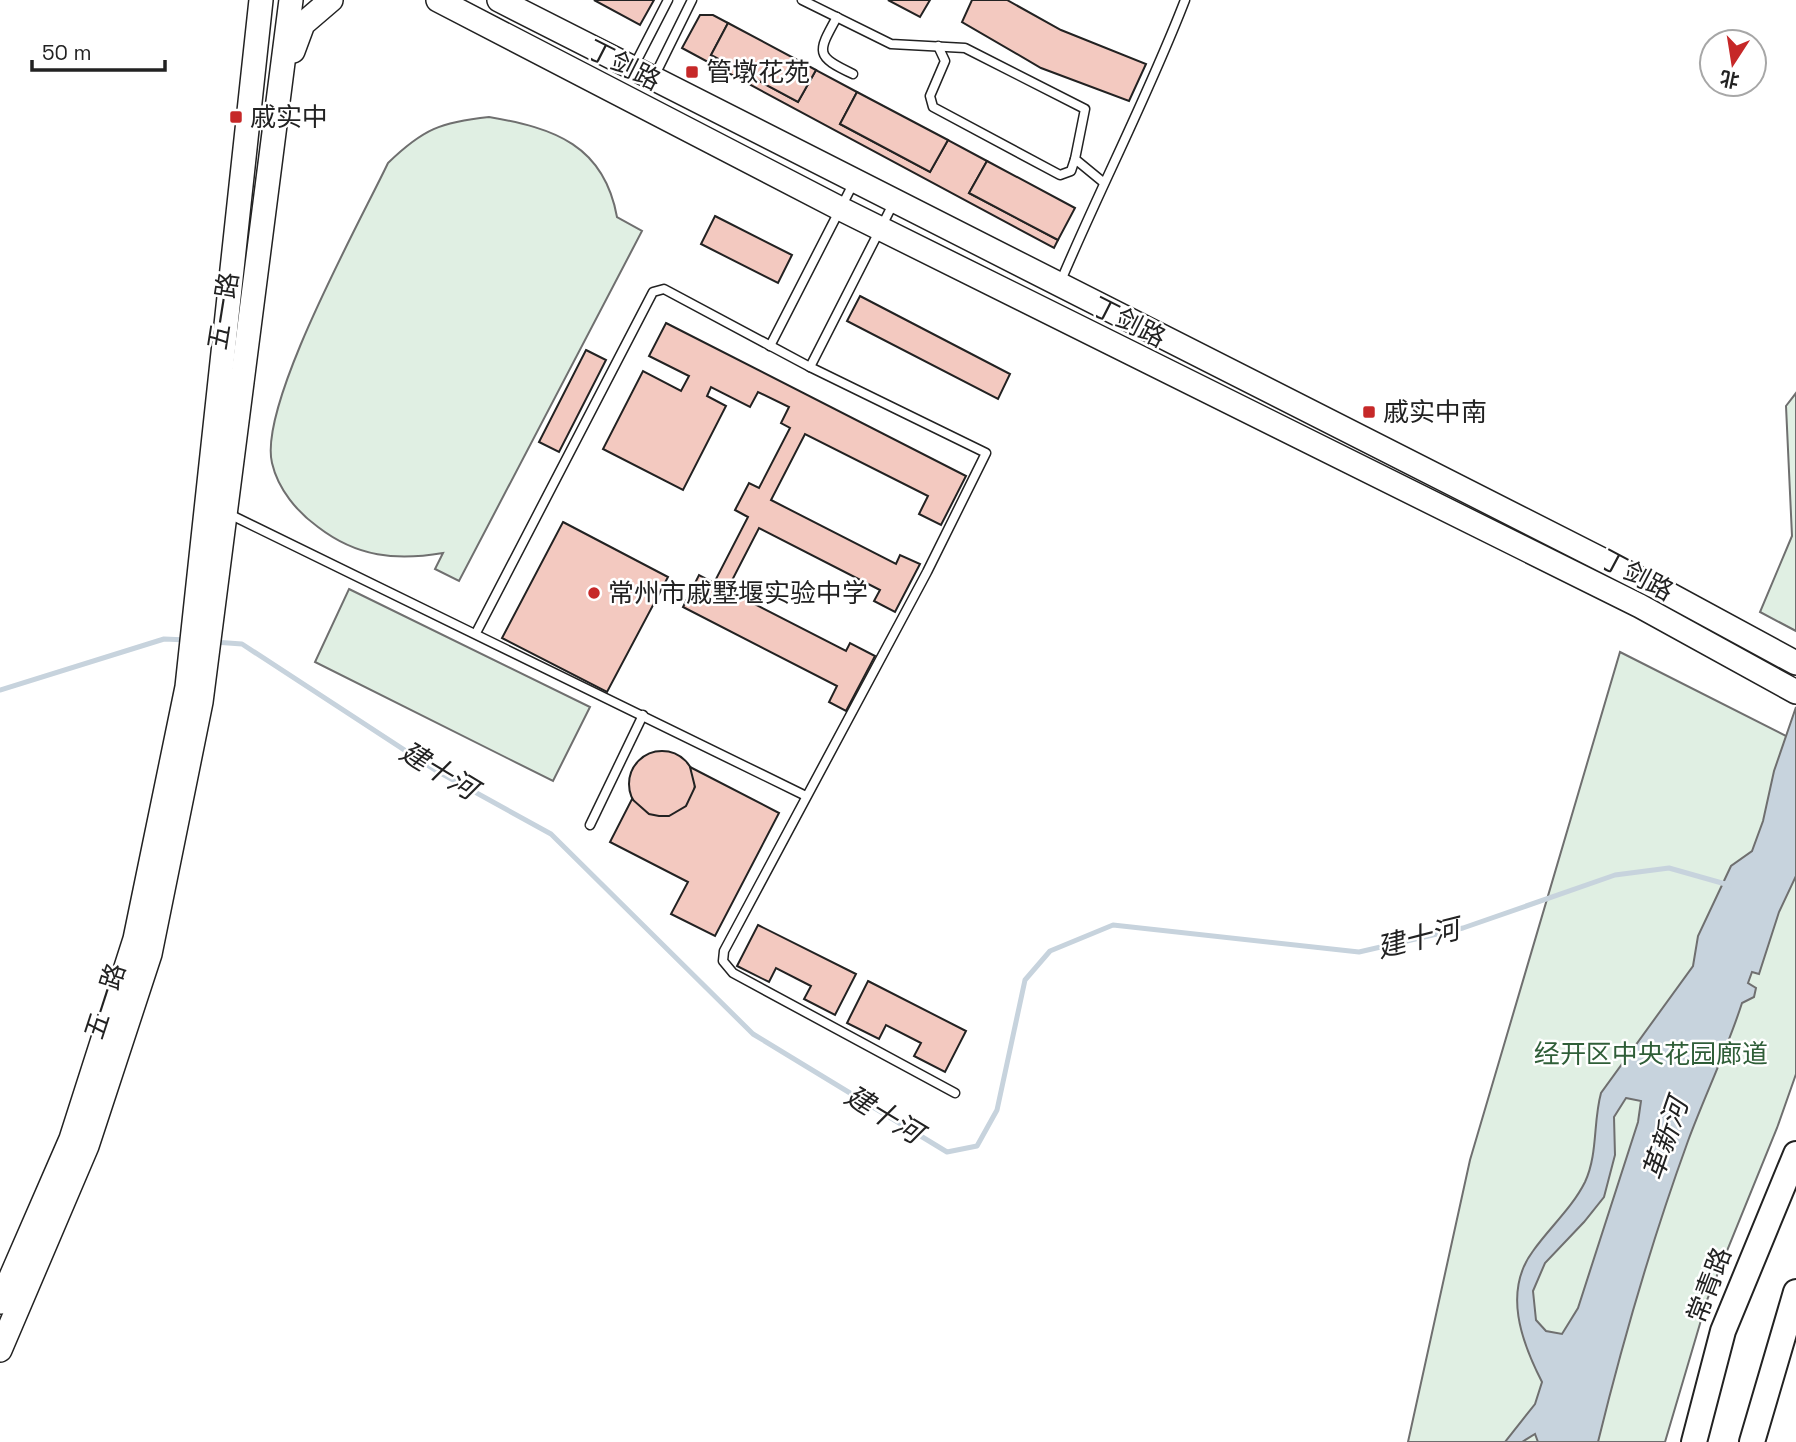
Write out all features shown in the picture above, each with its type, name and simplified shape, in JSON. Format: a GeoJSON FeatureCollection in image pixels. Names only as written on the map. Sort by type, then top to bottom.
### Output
{"type":"FeatureCollection","features":[{"type":"Feature","properties":{"kind":"main road","name":"五一路"},"geometry":{"type":"LineString","coordinates":[[202,629],[261,0]]}},
{"type":"Feature","properties":{"kind":"main road","name":"五一路"},"geometry":{"type":"LineString","coordinates":[[202,629],[225,512],[291,0]]}},
{"type":"Feature","properties":{"kind":"main road"},"geometry":{"type":"LineString","coordinates":[[281,88],[303,24],[331,0]]}},
{"type":"Feature","properties":{"kind":"main road","name":"丁剑路"},"geometry":{"type":"LineString","coordinates":[[438,0],[841,209],[1640,606],[1794,691]]}},
{"type":"Feature","properties":{"kind":"main road","name":"丁剑路"},"geometry":{"type":"LineString","coordinates":[[499,0],[1654,586],[1796,663]]}},
{"type":"Feature","properties":{"kind":"main road"},"geometry":{"type":"LineString","coordinates":[[199,653],[202,629]]}},
{"type":"Feature","properties":{"kind":"main road","name":"五一路"},"geometry":{"type":"LineString","coordinates":[[0,1302],[71,1139],[135,939],[187,687],[199,653]]}},
{"type":"Feature","properties":{"kind":"main road","name":"五一路"},"geometry":{"type":"LineString","coordinates":[[0,1350],[87,1146],[150,954],[201,702],[199,653]]}},
{"type":"Feature","properties":{"kind":"main road","name":"常青路"},"geometry":{"type":"LineString","coordinates":[[1694,1442],[1723,1331],[1796,1154]]}},
{"type":"Feature","properties":{"kind":"main road"},"geometry":{"type":"LineString","coordinates":[[1752,1442],[1796,1292]]}},
{"type":"Feature","properties":{"kind":"lane"},"geometry":{"type":"LineString","coordinates":[[642,74],[668,0]]}},
{"type":"Feature","properties":{"kind":"lane"},"geometry":{"type":"LineString","coordinates":[[642,74],[692,0]]}},
{"type":"Feature","properties":{"kind":"lane"},"geometry":{"type":"LineString","coordinates":[[802,0],[891,44],[938,46],[965,48],[1086,109],[1071,171],[1060,175],[933,107],[930,96],[946,61],[938,46]]}},
{"type":"Feature","properties":{"kind":"lane"},"geometry":{"type":"LineString","coordinates":[[1058,285],[1162,58],[1185,0]]}},
{"type":"Feature","properties":{"kind":"lane"},"geometry":{"type":"LineString","coordinates":[[837,17],[822,43],[821,52],[825,61],[853,74]]}},
{"type":"Feature","properties":{"kind":"lane"},"geometry":{"type":"LineString","coordinates":[[1075,159],[1103,182]]}},
{"type":"Feature","properties":{"kind":"lane"},"geometry":{"type":"LineString","coordinates":[[770,346],[854,182]]}},
{"type":"Feature","properties":{"kind":"lane"},"geometry":{"type":"LineString","coordinates":[[810,367],[894,202]]}},
{"type":"Feature","properties":{"kind":"lane"},"geometry":{"type":"LineString","coordinates":[[476,633],[653,292],[664,289],[810,367],[986,453],[927,572],[724,951],[723,961],[733,973],[955,1093]]}},
{"type":"Feature","properties":{"kind":"lane"},"geometry":{"type":"LineString","coordinates":[[225,512],[806,796]]}},
{"type":"Feature","properties":{"kind":"lane"},"geometry":{"type":"LineString","coordinates":[[590,825],[643,715]]}},
{"type":"Feature","properties":{"kind":"green space"},"geometry":{"type":"Polygon","coordinates":[[[489,117],[535,127],[572,144],[588,157],[601,173],[617,217],[642,231],[459,581],[435,569],[443,553],[409,557],[362,551],[333,537],[310,521],[289,499],[279,482],[272,463],[272,436],[280,400],[314,313],[388,163],[412,142],[434,129],[489,117]]]}},
{"type":"Feature","properties":{"kind":"green space"},"geometry":{"type":"Polygon","coordinates":[[[1796,393],[1796,631],[1760,612],[1792,536],[1786,406],[1796,393]]]}},
{"type":"Feature","properties":{"kind":"green space"},"geometry":{"type":"Polygon","coordinates":[[[349,589],[590,707],[553,781],[315,662],[349,589]]]}},
{"type":"Feature","properties":{"kind":"green space","name":"经开区中央花园廊道"},"geometry":{"type":"Polygon","coordinates":[[[1620,652],[1796,741],[1796,1074],[1777,1128],[1707,1300],[1665,1442],[1408,1442],[1470,1160],[1620,652]]]}},
{"type":"Feature","properties":{"kind":"water","name":"革新河"},"geometry":{"type":"Polygon","coordinates":[[[1796,707],[1796,876],[1779,912],[1759,974],[1752,972],[1748,983],[1756,988],[1754,997],[1742,1003],[1662,1215],[1598,1442],[1538,1442],[1535,1434],[1522,1442],[1505,1442],[1535,1404],[1542,1382],[1528,1350],[1518,1316],[1517,1299],[1524,1266],[1585,1182],[1594,1149],[1601,1093],[1693,966],[1698,936],[1731,866],[1752,851],[1763,821],[1774,771],[1796,707]],[[1626,1098],[1614,1117],[1615,1155],[1604,1197],[1545,1263],[1533,1291],[1536,1320],[1546,1331],[1562,1334],[1578,1308],[1638,1122],[1641,1101],[1626,1098]]]}},
{"type":"Feature","properties":{"kind":"building"},"geometry":{"type":"Polygon","coordinates":[[[594,0],[654,0],[640,25],[594,0]]]}},
{"type":"Feature","properties":{"kind":"building"},"geometry":{"type":"Polygon","coordinates":[[[888,0],[930,0],[920,17],[888,0]]]}},
{"type":"Feature","properties":{"kind":"building"},"geometry":{"type":"Polygon","coordinates":[[[972,0],[1007,0],[1061,30],[1146,64],[1129,101],[1041,68],[962,22],[972,0]]]}},
{"type":"Feature","properties":{"kind":"building"},"geometry":{"type":"Polygon","coordinates":[[[700,15],[713,15],[728,23],[711,55],[798,102],[816,70],[857,92],[840,124],[930,172],[948,140],[987,161],[969,193],[1058,240],[1054,248],[682,48],[700,15]]]}},
{"type":"Feature","properties":{"kind":"building"},"geometry":{"type":"Polygon","coordinates":[[[728,23],[816,70],[798,102],[711,55],[728,23]]]}},
{"type":"Feature","properties":{"kind":"building"},"geometry":{"type":"Polygon","coordinates":[[[857,92],[948,140],[930,172],[840,124],[857,92]]]}},
{"type":"Feature","properties":{"kind":"building"},"geometry":{"type":"Polygon","coordinates":[[[987,161],[1075,208],[1058,240],[969,193],[987,161]]]}},
{"type":"Feature","properties":{"kind":"building"},"geometry":{"type":"Polygon","coordinates":[[[715,216],[792,255],[778,283],[701,244],[715,216]]]}},
{"type":"Feature","properties":{"kind":"building"},"geometry":{"type":"Polygon","coordinates":[[[860,296],[1010,374],[998,399],[847,321],[860,296]]]}},
{"type":"Feature","properties":{"kind":"building"},"geometry":{"type":"Polygon","coordinates":[[[666,323],[966,476],[941,525],[919,514],[928,496],[805,434],[771,500],[896,564],[900,555],[920,564],[895,612],[874,601],[880,590],[759,528],[727,590],[846,651],[850,643],[875,656],[846,711],[829,702],[837,686],[683,607],[699,575],[714,583],[748,517],[735,510],[749,483],[759,488],[790,428],[781,423],[789,407],[758,392],[750,407],[711,387],[707,396],[726,406],[683,490],[603,449],[643,371],[681,391],[689,376],[649,356],[666,323]]]}},
{"type":"Feature","properties":{"kind":"building"},"geometry":{"type":"Polygon","coordinates":[[[586,350],[606,360],[559,452],[539,442],[586,350]]]}},
{"type":"Feature","properties":{"kind":"building"},"geometry":{"type":"Polygon","coordinates":[[[563,522],[668,577],[607,692],[502,638],[563,522]]]}},
{"type":"Feature","properties":{"kind":"building"},"geometry":{"type":"Polygon","coordinates":[[[662,751],[685,761],[695,784],[685,807],[662,817],[639,807],[629,784],[639,761],[662,751]]]}},
{"type":"Feature","properties":{"kind":"building"},"geometry":{"type":"Polygon","coordinates":[[[690,767],[779,813],[715,936],[671,914],[688,882],[610,842],[632,799],[649,814],[659,816],[669,816],[686,806],[695,787],[690,767]]]}},
{"type":"Feature","properties":{"kind":"building"},"geometry":{"type":"Polygon","coordinates":[[[758,925],[856,974],[835,1015],[804,999],[811,986],[776,968],[769,982],[737,966],[758,925]]]}},
{"type":"Feature","properties":{"kind":"building"},"geometry":{"type":"Polygon","coordinates":[[[868,981],[966,1031],[945,1072],[914,1056],[921,1043],[886,1025],[879,1039],[847,1023],[868,981]]]}},
{"type":"Feature","properties":{"kind":"waterway","name":"建十河"},"geometry":{"type":"LineString","coordinates":[[0,690],[164,639],[187,640]]}},
{"type":"Feature","properties":{"kind":"waterway","name":"建十河"},"geometry":{"type":"LineString","coordinates":[[214,642],[242,644],[435,770],[551,834],[753,1034],[947,1152],[977,1146],[997,1110],[1025,980],[1050,951],[1113,925],[1359,952],[1463,928],[1615,875],[1669,868],[1729,885]]}},
{"type":"Feature","properties":{"kind":"place","name":"管墩花苑"},"geometry":{"type":"Point","coordinates":[692,72]}},
{"type":"Feature","properties":{"kind":"place","name":"戚实中"},"geometry":{"type":"Point","coordinates":[236,117]}},
{"type":"Feature","properties":{"kind":"place","name":"戚实中南"},"geometry":{"type":"Point","coordinates":[1369,412]}},
{"type":"Feature","properties":{"kind":"place","name":"常州市戚墅堰实验中学"},"geometry":{"type":"Point","coordinates":[594,593]}}]}
